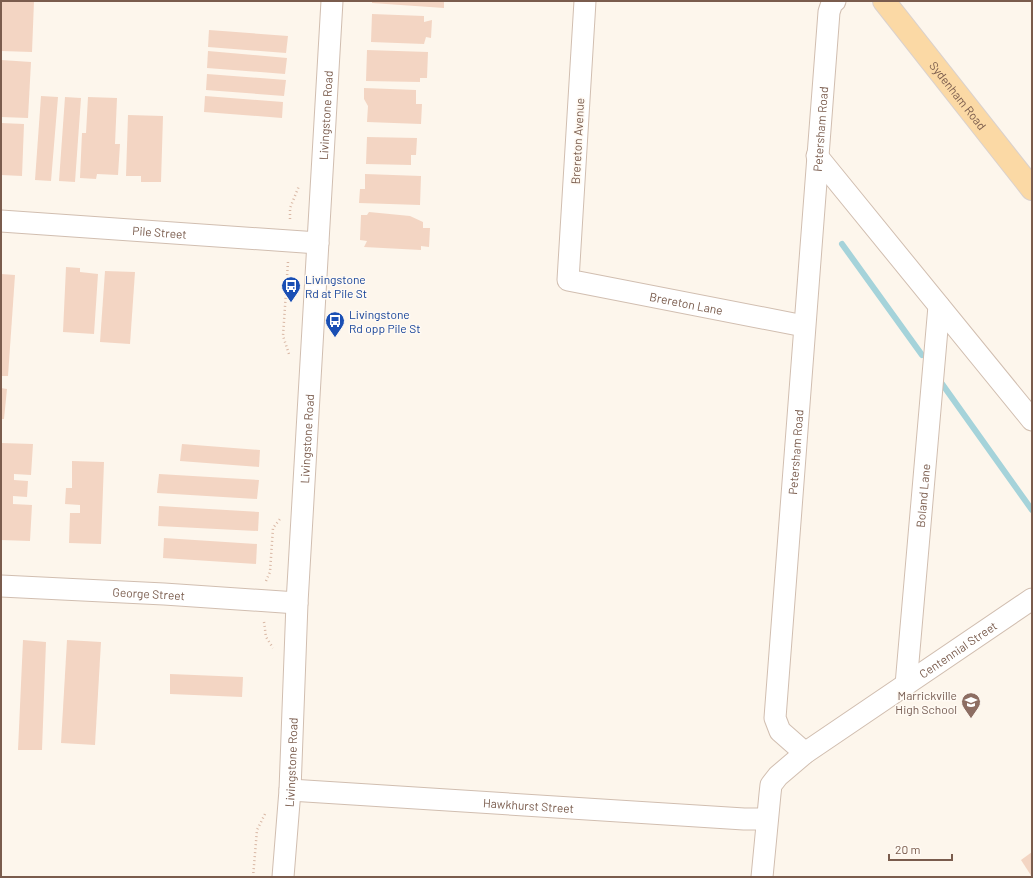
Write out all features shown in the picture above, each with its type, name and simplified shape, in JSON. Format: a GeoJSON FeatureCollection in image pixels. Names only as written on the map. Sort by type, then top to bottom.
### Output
{"type":"FeatureCollection","features":[{"type":"Feature","properties":{"kind":"main road","name":"Sydenham Road"},"geometry":{"type":"LineString","coordinates":[[884,1],[1032,189]]}},
{"type":"Feature","properties":{"kind":"street","name":"Livingstone Road"},"geometry":{"type":"LineString","coordinates":[[283,877],[290,790],[297,603],[332,1]]}},
{"type":"Feature","properties":{"kind":"street","name":"Brereton Avenue"},"geometry":{"type":"LineString","coordinates":[[568,280],[585,1]]}},
{"type":"Feature","properties":{"kind":"street","name":"Petersham Road"},"geometry":{"type":"LineString","coordinates":[[805,753],[780,731],[775,718],[829,12],[832,3],[835,1]]}},
{"type":"Feature","properties":{"kind":"street"},"geometry":{"type":"LineString","coordinates":[[817,156],[1032,420]]}},
{"type":"Feature","properties":{"kind":"street","name":"Pile Street"},"geometry":{"type":"LineString","coordinates":[[1,221],[318,243]]}},
{"type":"Feature","properties":{"kind":"street","name":"Brereton Lane"},"geometry":{"type":"LineString","coordinates":[[568,280],[804,326]]}},
{"type":"Feature","properties":{"kind":"street","name":"Boland Lane"},"geometry":{"type":"LineString","coordinates":[[906,685],[939,306]]}},
{"type":"Feature","properties":{"kind":"street","name":"George Street"},"geometry":{"type":"LineString","coordinates":[[1,586],[164,594],[297,603]]}},
{"type":"Feature","properties":{"kind":"street","name":"Centennial Street"},"geometry":{"type":"LineString","coordinates":[[805,753],[1032,599]]}},
{"type":"Feature","properties":{"kind":"street"},"geometry":{"type":"LineString","coordinates":[[762,877],[771,785],[778,776],[805,753]]}},
{"type":"Feature","properties":{"kind":"street","name":"Hawkhurst Street"},"geometry":{"type":"LineString","coordinates":[[290,790],[744,819],[767,819]]}},
{"type":"Feature","properties":{"kind":"path"},"geometry":{"type":"LineString","coordinates":[[289,224],[290,208]]}},
{"type":"Feature","properties":{"kind":"path"},"geometry":{"type":"LineString","coordinates":[[283,336],[288,255]]}},
{"type":"Feature","properties":{"kind":"path"},"geometry":{"type":"LineString","coordinates":[[265,588],[270,572],[273,528]]}},
{"type":"Feature","properties":{"kind":"path"},"geometry":{"type":"LineString","coordinates":[[263,618],[266,637]]}},
{"type":"Feature","properties":{"kind":"path"},"geometry":{"type":"LineString","coordinates":[[253,877],[257,830]]}},
{"type":"Feature","properties":{"kind":"building"},"geometry":{"type":"Polygon","coordinates":[[[1,1],[34,1],[32,52],[1,51],[1,1]]]}},
{"type":"Feature","properties":{"kind":"building"},"geometry":{"type":"Polygon","coordinates":[[[372,1],[444,1],[444,8],[372,3],[372,1]]]}},
{"type":"Feature","properties":{"kind":"building"},"geometry":{"type":"Polygon","coordinates":[[[372,14],[424,16],[424,22],[432,20],[431,38],[426,37],[424,44],[371,42],[372,14]]]}},
{"type":"Feature","properties":{"kind":"building"},"geometry":{"type":"Polygon","coordinates":[[[209,30],[288,36],[286,53],[208,47],[209,30]]]}},
{"type":"Feature","properties":{"kind":"building"},"geometry":{"type":"Polygon","coordinates":[[[367,50],[428,52],[427,78],[420,78],[420,82],[366,81],[367,50]]]}},
{"type":"Feature","properties":{"kind":"building"},"geometry":{"type":"Polygon","coordinates":[[[208,51],[287,58],[285,74],[207,68],[208,51]]]}},
{"type":"Feature","properties":{"kind":"building"},"geometry":{"type":"Polygon","coordinates":[[[1,60],[31,62],[28,118],[1,117],[1,60]]]}},
{"type":"Feature","properties":{"kind":"building"},"geometry":{"type":"Polygon","coordinates":[[[207,74],[286,80],[284,96],[206,90],[207,74]]]}},
{"type":"Feature","properties":{"kind":"building"},"geometry":{"type":"Polygon","coordinates":[[[364,88],[416,90],[416,104],[422,104],[421,124],[367,122],[368,106],[364,99],[364,88]]]}},
{"type":"Feature","properties":{"kind":"building"},"geometry":{"type":"Polygon","coordinates":[[[41,96],[58,97],[51,181],[35,180],[41,96]]]}},
{"type":"Feature","properties":{"kind":"building"},"geometry":{"type":"Polygon","coordinates":[[[205,96],[283,102],[282,118],[204,112],[205,96]]]}},
{"type":"Feature","properties":{"kind":"building"},"geometry":{"type":"Polygon","coordinates":[[[65,97],[81,98],[75,182],[59,181],[65,97]]]}},
{"type":"Feature","properties":{"kind":"building"},"geometry":{"type":"Polygon","coordinates":[[[88,97],[117,98],[115,144],[120,144],[118,175],[97,174],[96,179],[80,178],[82,133],[86,133],[88,97]]]}},
{"type":"Feature","properties":{"kind":"building"},"geometry":{"type":"Polygon","coordinates":[[[128,115],[163,116],[161,182],[141,182],[141,176],[126,176],[128,115]]]}},
{"type":"Feature","properties":{"kind":"building"},"geometry":{"type":"Polygon","coordinates":[[[1,123],[24,124],[22,176],[1,175],[1,123]]]}},
{"type":"Feature","properties":{"kind":"building"},"geometry":{"type":"Polygon","coordinates":[[[367,137],[417,138],[416,155],[411,155],[411,165],[366,164],[367,137]]]}},
{"type":"Feature","properties":{"kind":"building"},"geometry":{"type":"Polygon","coordinates":[[[365,174],[421,176],[420,205],[359,203],[360,189],[365,189],[365,174]]]}},
{"type":"Feature","properties":{"kind":"building"},"geometry":{"type":"Polygon","coordinates":[[[369,212],[410,216],[423,222],[423,228],[430,228],[429,247],[421,246],[421,250],[364,247],[367,241],[360,240],[361,215],[367,215],[369,212]]]}},
{"type":"Feature","properties":{"kind":"building"},"geometry":{"type":"Polygon","coordinates":[[[66,267],[80,268],[80,272],[98,274],[94,334],[63,332],[66,267]]]}},
{"type":"Feature","properties":{"kind":"building"},"geometry":{"type":"Polygon","coordinates":[[[105,271],[135,272],[130,344],[100,342],[105,271]]]}},
{"type":"Feature","properties":{"kind":"building"},"geometry":{"type":"Polygon","coordinates":[[[1,274],[15,275],[8,376],[1,376],[1,274]]]}},
{"type":"Feature","properties":{"kind":"building"},"geometry":{"type":"Polygon","coordinates":[[[1,388],[7,389],[4,419],[1,419],[1,388]]]}},
{"type":"Feature","properties":{"kind":"building"},"geometry":{"type":"Polygon","coordinates":[[[1,443],[33,444],[31,475],[14,474],[14,480],[28,481],[27,497],[13,496],[13,504],[32,505],[30,541],[1,540],[1,443]]]}},
{"type":"Feature","properties":{"kind":"building"},"geometry":{"type":"Polygon","coordinates":[[[182,444],[260,450],[259,467],[180,461],[182,444]]]}},
{"type":"Feature","properties":{"kind":"building"},"geometry":{"type":"Polygon","coordinates":[[[72,461],[104,462],[101,544],[69,543],[70,513],[80,513],[80,505],[65,504],[66,488],[72,488],[72,461]]]}},
{"type":"Feature","properties":{"kind":"building"},"geometry":{"type":"Polygon","coordinates":[[[159,474],[259,480],[257,499],[157,493],[159,474]]]}},
{"type":"Feature","properties":{"kind":"building"},"geometry":{"type":"Polygon","coordinates":[[[159,506],[259,512],[258,531],[158,526],[159,506]]]}},
{"type":"Feature","properties":{"kind":"building"},"geometry":{"type":"Polygon","coordinates":[[[164,538],[257,544],[256,564],[163,558],[164,538]]]}},
{"type":"Feature","properties":{"kind":"building"},"geometry":{"type":"Polygon","coordinates":[[[23,640],[46,642],[42,750],[18,750],[23,640]]]}},
{"type":"Feature","properties":{"kind":"building"},"geometry":{"type":"Polygon","coordinates":[[[67,640],[101,642],[95,745],[61,743],[67,640]]]}},
{"type":"Feature","properties":{"kind":"building"},"geometry":{"type":"Polygon","coordinates":[[[170,674],[243,677],[242,697],[170,694],[170,674]]]}},
{"type":"Feature","properties":{"kind":"building"},"geometry":{"type":"Polygon","coordinates":[[[1032,852],[1032,877],[1021,860],[1032,852]]]}},
{"type":"Feature","properties":{"kind":"waterway"},"geometry":{"type":"LineString","coordinates":[[842,244],[922,355]]}},
{"type":"Feature","properties":{"kind":"waterway"},"geometry":{"type":"LineString","coordinates":[[940,381],[1032,510]]}},
{"type":"Feature","properties":{"kind":"place","name":"Livingstone Rd at Pile St"},"geometry":{"type":"Point","coordinates":[291,303]}},
{"type":"Feature","properties":{"kind":"place","name":"Livingstone Rd opp Pile St"},"geometry":{"type":"Point","coordinates":[335,338]}},
{"type":"Feature","properties":{"kind":"place","name":"Marrickville High School"},"geometry":{"type":"Point","coordinates":[971,719]}}]}
